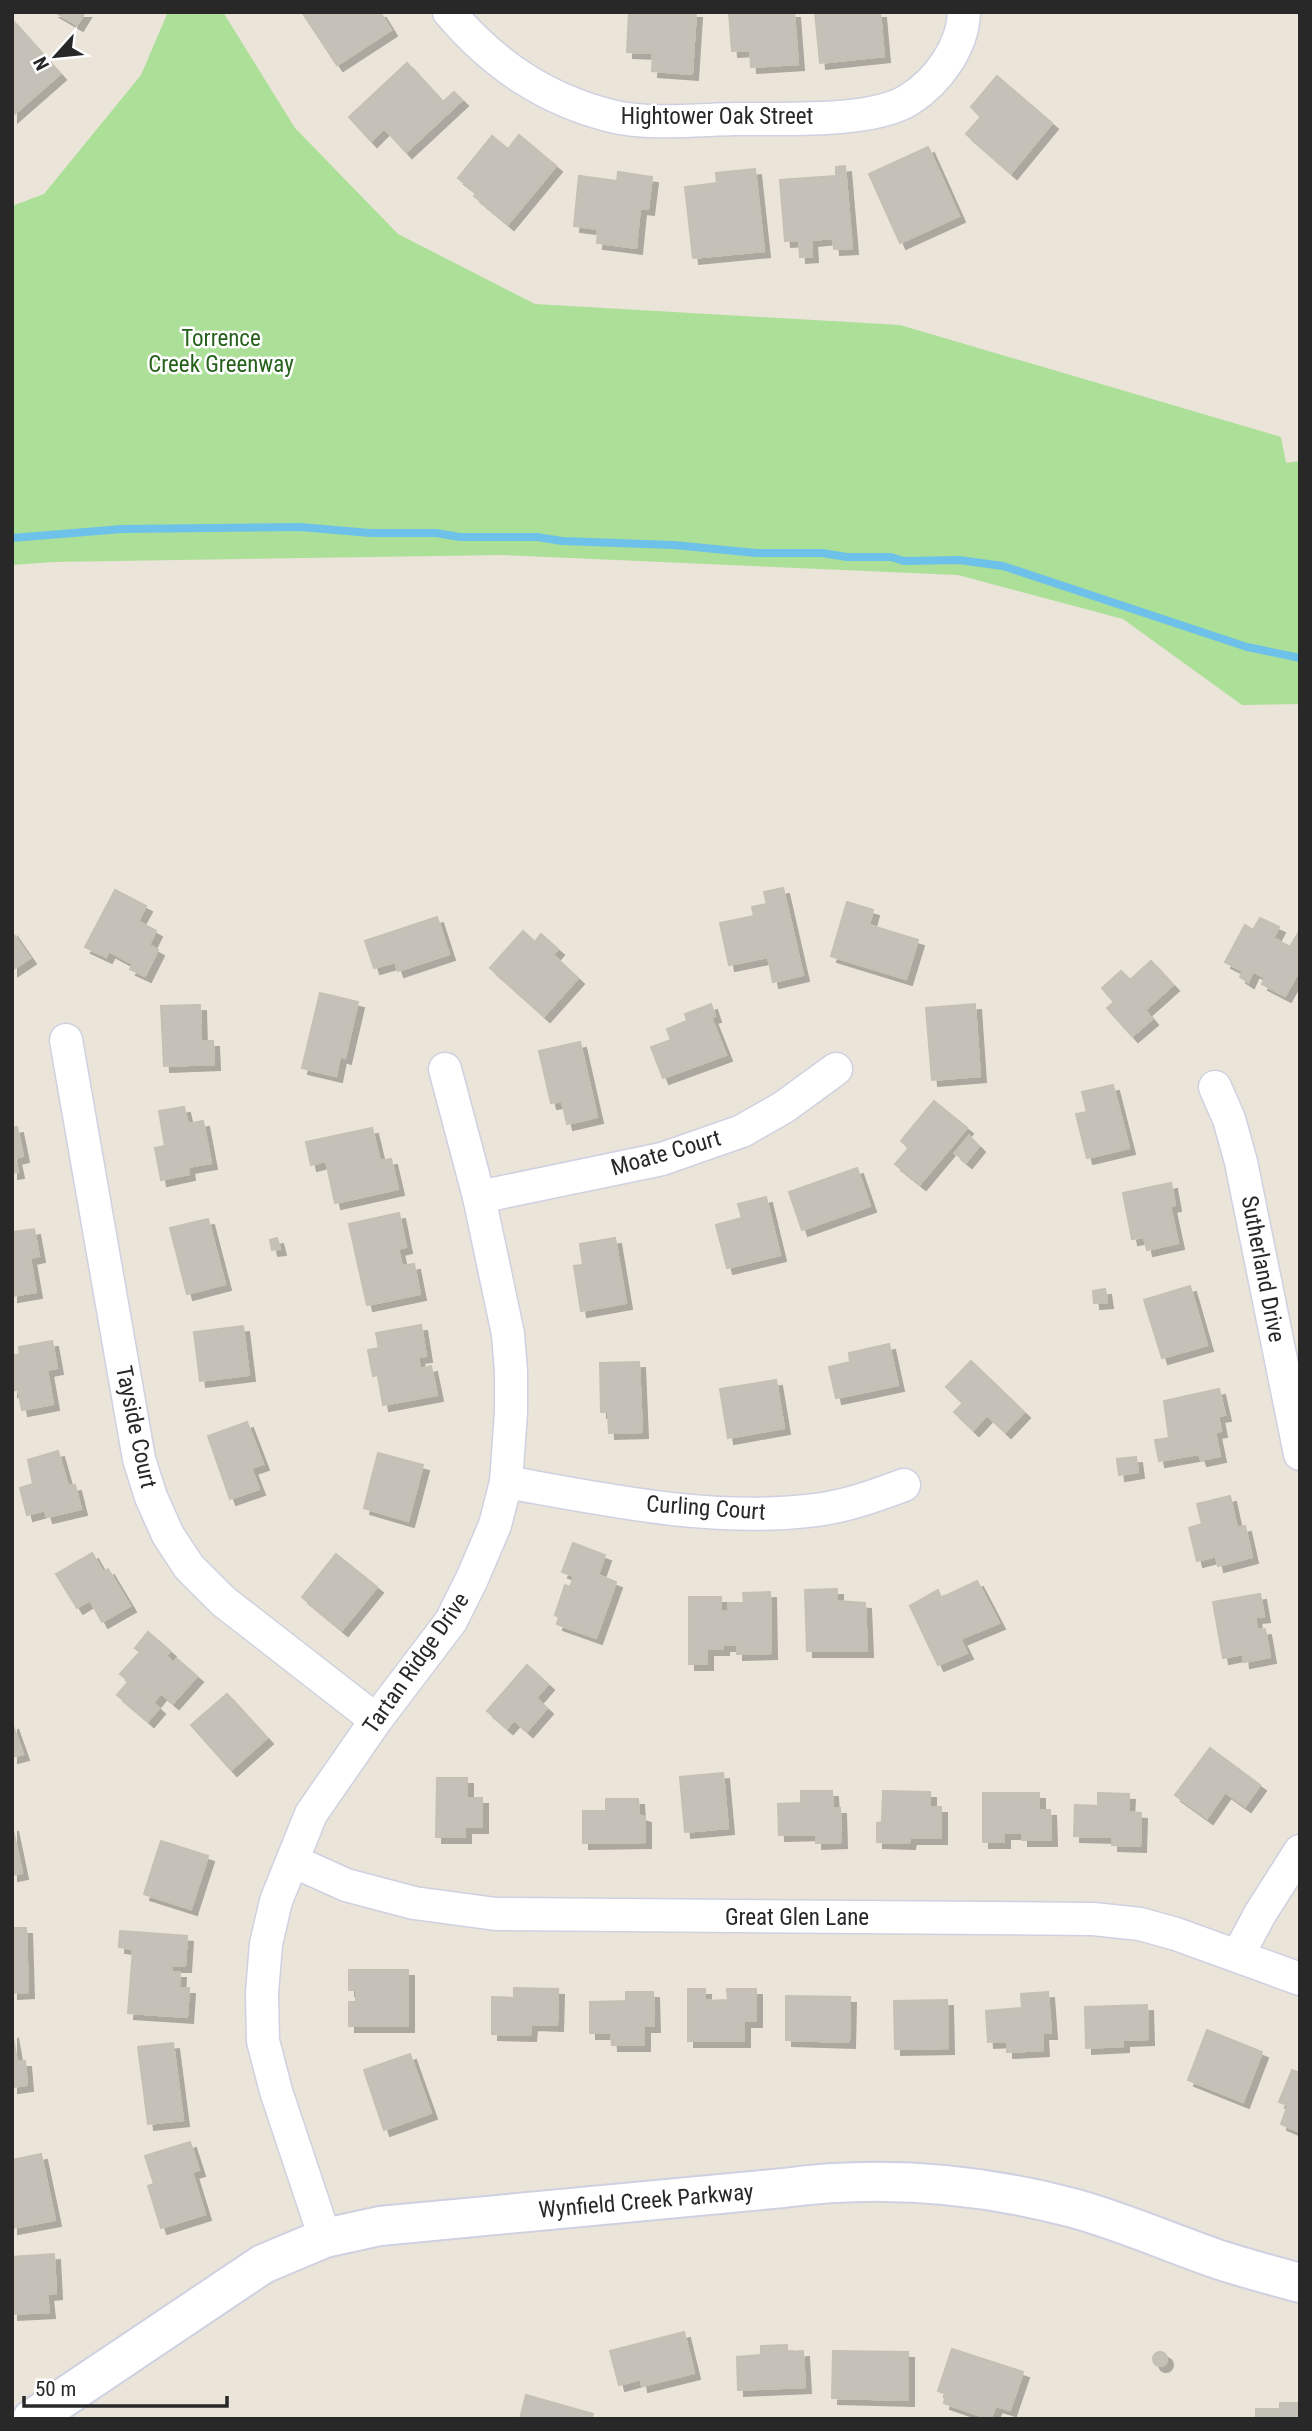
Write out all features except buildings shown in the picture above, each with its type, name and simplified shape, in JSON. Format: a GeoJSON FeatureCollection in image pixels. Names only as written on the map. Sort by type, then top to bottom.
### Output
{"type":"FeatureCollection","features":[{"type":"Feature","properties":{"kind":"street","name":"Hightower Oak Street"},"geometry":{"type":"LineString","coordinates":[[449,12],[468,35],[510,72],[564,100],[613,117],[664,121],[838,116],[879,111],[899,104],[909,100],[937,77],[956,48],[964,12]]}},
{"type":"Feature","properties":{"kind":"street","name":"Tayside Court"},"geometry":{"type":"LineString","coordinates":[[66,1040],[139,1459],[162,1523],[189,1567],[223,1601],[376,1720]]}},
{"type":"Feature","properties":{"kind":"street","name":"Tartan Ridge Drive"},"geometry":{"type":"LineString","coordinates":[[325,2238],[276,2091],[263,2041],[262,1993],[267,1944],[276,1901],[311,1814],[376,1720],[450,1621],[495,1525],[506,1482],[511,1412],[508,1334],[479,1197],[445,1069]]}},
{"type":"Feature","properties":{"kind":"street","name":"Moate Court"},"geometry":{"type":"LineString","coordinates":[[479,1197],[662,1159],[742,1131],[784,1107],[836,1069]]}},
{"type":"Feature","properties":{"kind":"street","name":"Sutherland Drive"},"geometry":{"type":"LineString","coordinates":[[1215,1087],[1229,1119],[1241,1162],[1300,1454]]}},
{"type":"Feature","properties":{"kind":"street","name":"Curling Court"},"geometry":{"type":"LineString","coordinates":[[506,1482],[684,1510],[768,1513],[807,1511],[841,1505],[872,1498],[904,1485]]}},
{"type":"Feature","properties":{"kind":"street"},"geometry":{"type":"LineString","coordinates":[[1238,1955],[1300,1851]]}},
{"type":"Feature","properties":{"kind":"street","name":"Great Glen Lane"},"geometry":{"type":"LineString","coordinates":[[293,1861],[346,1885],[414,1903],[496,1914],[1093,1919],[1140,1924],[1238,1955],[1300,1979]]}},
{"type":"Feature","properties":{"kind":"street","name":"Wynfield Creek Parkway"},"geometry":{"type":"LineString","coordinates":[[32,2419],[263,2264],[325,2238],[380,2226],[830,2182],[882,2181],[967,2187],[1073,2208],[1224,2261],[1300,2283]]}},
{"type":"Feature","properties":{"kind":"green space","name":"Torrence Creek Greenway"},"geometry":{"type":"Polygon","coordinates":[[[168,12],[223,12],[295,128],[398,234],[535,304],[900,325],[1281,437],[1286,463],[1300,461],[1300,704],[1242,705],[1123,619],[958,575],[502,555],[53,562],[12,565],[12,206],[44,194],[141,75],[168,12]]]}},
{"type":"Feature","properties":{"kind":"waterway"},"geometry":{"type":"LineString","coordinates":[[12,538],[122,529],[300,527],[370,533],[436,533],[460,537],[537,537],[562,541],[674,545],[756,553],[822,553],[847,557],[891,557],[904,561],[959,560],[1003,566],[1247,647],[1300,658]]}}]}
